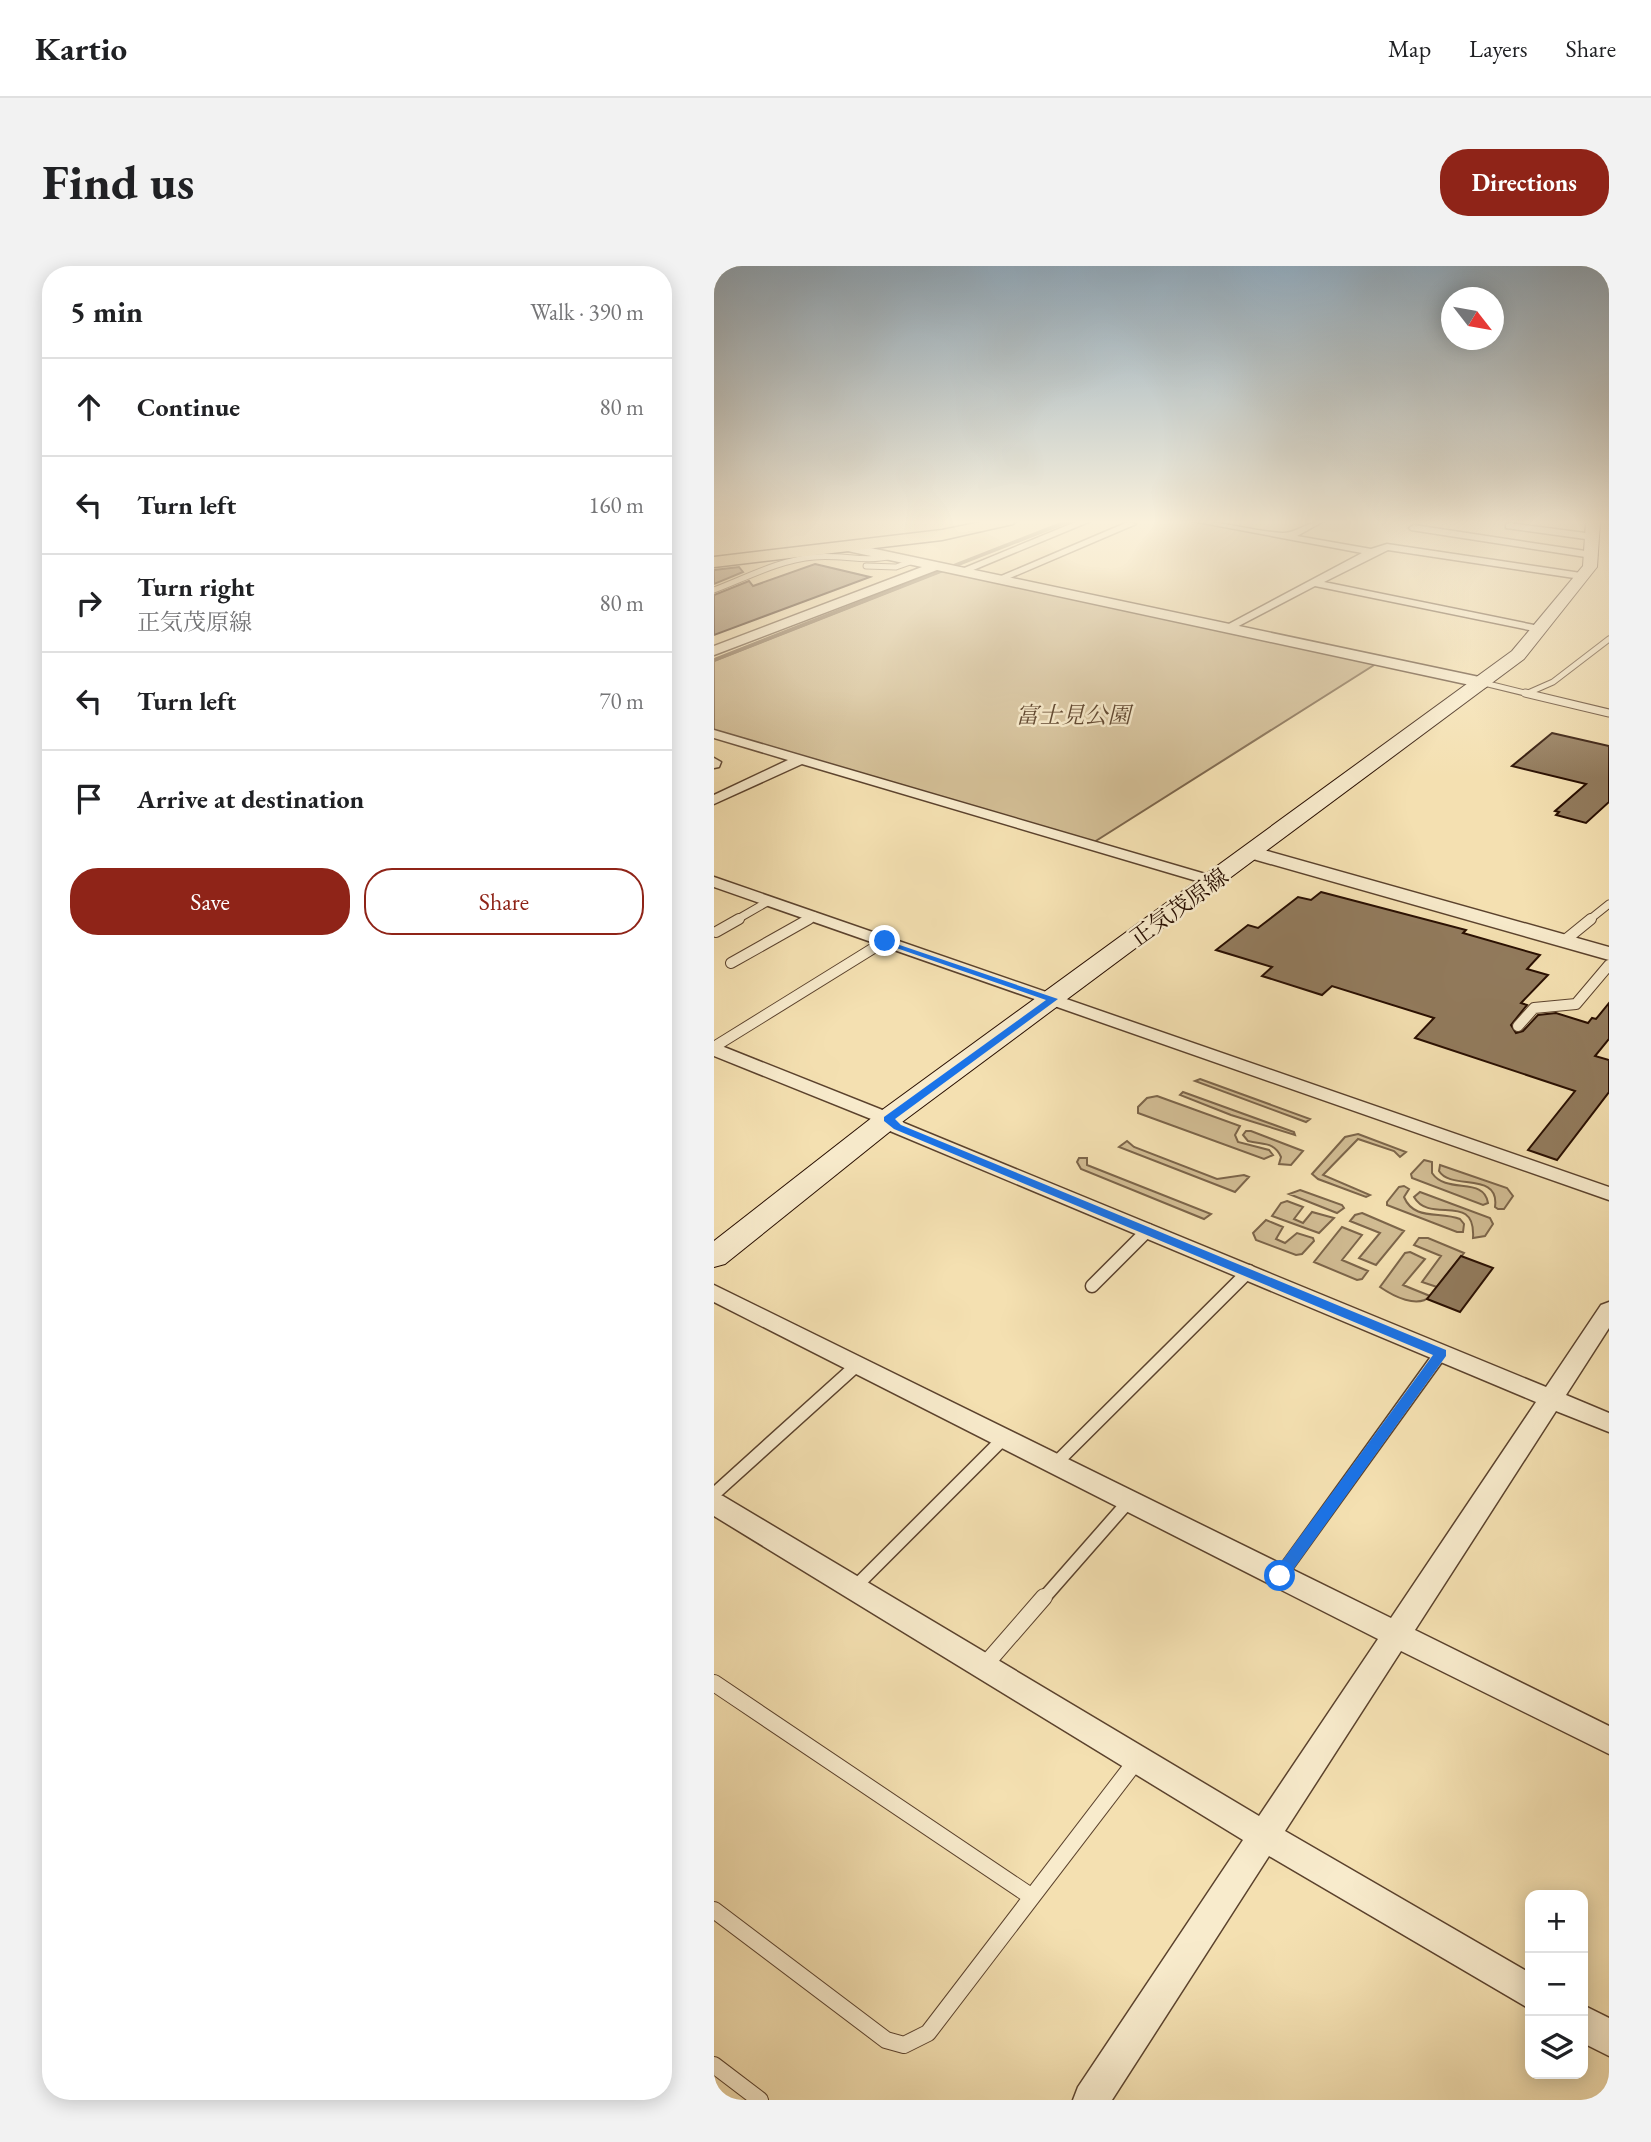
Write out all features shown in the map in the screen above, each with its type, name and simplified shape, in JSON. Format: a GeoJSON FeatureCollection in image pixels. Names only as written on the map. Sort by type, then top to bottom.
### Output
{"type":"FeatureCollection","features":[{"type":"Feature","properties":{"kind":"main road","name":"正気茂原線"},"geometry":{"type":"LineString","coordinates":[[714,1257],[888,1119],[1484,683],[1518,655],[1557,607]]}},
{"type":"Feature","properties":{"kind":"street"},"geometry":{"type":"LineString","coordinates":[[714,651],[830,607]]}},
{"type":"Feature","properties":{"kind":"street"},"geometry":{"type":"LineString","coordinates":[[1128,607],[1484,683]]}},
{"type":"Feature","properties":{"kind":"street"},"geometry":{"type":"LineString","coordinates":[[1229,628],[1269,607]]}},
{"type":"Feature","properties":{"kind":"street"},"geometry":{"type":"LineString","coordinates":[[1429,607],[1539,629]]}},
{"type":"Feature","properties":{"kind":"street"},"geometry":{"type":"LineString","coordinates":[[714,734],[1213,881]]}},
{"type":"Feature","properties":{"kind":"street"},"geometry":{"type":"LineString","coordinates":[[714,800],[800,760]]}},
{"type":"Feature","properties":{"kind":"street"},"geometry":{"type":"LineString","coordinates":[[1253,853],[1609,954]]}},
{"type":"Feature","properties":{"kind":"street"},"geometry":{"type":"LineString","coordinates":[[714,882],[1609,1194]]}},
{"type":"Feature","properties":{"kind":"street"},"geometry":{"type":"LineString","coordinates":[[714,1048],[888,1119],[897,1127],[1249,1271],[1609,1423]]}},
{"type":"Feature","properties":{"kind":"street"},"geometry":{"type":"LineString","coordinates":[[714,1293],[1609,1741]]}},
{"type":"Feature","properties":{"kind":"street"},"geometry":{"type":"LineString","coordinates":[[1091,2100],[1609,1310]]}},
{"type":"Feature","properties":{"kind":"street"},"geometry":{"type":"LineString","coordinates":[[714,1503],[1264,1836],[1525,1989]]}},
{"type":"Feature","properties":{"kind":"street"},"geometry":{"type":"LineString","coordinates":[[1588,2026],[1609,2038]]}},
{"type":"Feature","properties":{"kind":"lane"},"geometry":{"type":"LineString","coordinates":[[1528,693],[1553,682],[1609,639]]}},
{"type":"Feature","properties":{"kind":"lane"},"geometry":{"type":"LineString","coordinates":[[1484,683],[1609,713]]}},
{"type":"Feature","properties":{"kind":"lane"},"geometry":{"type":"LineString","coordinates":[[716,932],[769,901]]}},
{"type":"Feature","properties":{"kind":"lane"},"geometry":{"type":"LineString","coordinates":[[1564,941],[1609,904]]}},
{"type":"Feature","properties":{"kind":"lane"},"geometry":{"type":"LineString","coordinates":[[732,963],[814,916]]}},
{"type":"Feature","properties":{"kind":"lane"},"geometry":{"type":"LineString","coordinates":[[714,1048],[885,941]]}},
{"type":"Feature","properties":{"kind":"lane"},"geometry":{"type":"LineString","coordinates":[[1518,1026],[1534,1008],[1576,1004],[1609,965]]}},
{"type":"Feature","properties":{"kind":"lane"},"geometry":{"type":"LineString","coordinates":[[1092,1286],[1148,1230]]}},
{"type":"Feature","properties":{"kind":"lane"},"geometry":{"type":"LineString","coordinates":[[1055,1464],[1249,1271]]}},
{"type":"Feature","properties":{"kind":"lane"},"geometry":{"type":"LineString","coordinates":[[1280,1576],[1441,1353]]}},
{"type":"Feature","properties":{"kind":"lane"},"geometry":{"type":"LineString","coordinates":[[714,1494],[858,1365]]}},
{"type":"Feature","properties":{"kind":"lane"},"geometry":{"type":"LineString","coordinates":[[854,1588],[1004,1438]]}},
{"type":"Feature","properties":{"kind":"lane"},"geometry":{"type":"LineString","coordinates":[[984,1667],[1129,1501]]}},
{"type":"Feature","properties":{"kind":"lane"},"geometry":{"type":"LineString","coordinates":[[714,1683],[1032,1897]]}},
{"type":"Feature","properties":{"kind":"lane"},"geometry":{"type":"LineString","coordinates":[[714,1910],[886,2040],[904,2045],[928,2033],[1138,1759]]}},
{"type":"Feature","properties":{"kind":"lane"},"geometry":{"type":"LineString","coordinates":[[714,2064],[760,2100]]}},
{"type":"Feature","properties":{"kind":"green space","name":"富士見公園"},"geometry":{"type":"Polygon","coordinates":[[[851,607],[1131,607],[1382,660],[1091,844],[714,733],[714,661],[851,607]]]}},
{"type":"Feature","properties":{"kind":"green space"},"geometry":{"type":"Polygon","coordinates":[[[1200,1079],[1310,1119],[1306,1122],[1195,1081],[1200,1079]]]}},
{"type":"Feature","properties":{"kind":"green space"},"geometry":{"type":"Polygon","coordinates":[[[1183,1092],[1294,1132],[1295,1135],[1231,1115],[1180,1095],[1183,1092]]]}},
{"type":"Feature","properties":{"kind":"green space"},"geometry":{"type":"Polygon","coordinates":[[[1157,1096],[1240,1126],[1235,1135],[1238,1142],[1269,1150],[1273,1155],[1264,1159],[1138,1113],[1138,1107],[1147,1098],[1157,1096]]]}},
{"type":"Feature","properties":{"kind":"green space"},"geometry":{"type":"Polygon","coordinates":[[[1246,1131],[1303,1151],[1291,1165],[1279,1164],[1281,1157],[1275,1148],[1248,1141],[1243,1135],[1246,1131]]]}},
{"type":"Feature","properties":{"kind":"green space"},"geometry":{"type":"Polygon","coordinates":[[[1358,1134],[1406,1152],[1400,1157],[1394,1151],[1358,1139],[1323,1175],[1370,1195],[1366,1197],[1318,1179],[1312,1174],[1345,1137],[1358,1134]]]}},
{"type":"Feature","properties":{"kind":"green space"},"geometry":{"type":"Polygon","coordinates":[[[1127,1141],[1134,1147],[1217,1179],[1244,1175],[1249,1177],[1235,1192],[1119,1147],[1127,1141]]]}},
{"type":"Feature","properties":{"kind":"green space"},"geometry":{"type":"Polygon","coordinates":[[[1079,1158],[1087,1158],[1087,1165],[1211,1214],[1204,1219],[1081,1169],[1077,1162],[1079,1158]]]}},
{"type":"Feature","properties":{"kind":"green space"},"geometry":{"type":"Polygon","coordinates":[[[1424,1160],[1432,1162],[1432,1173],[1439,1179],[1480,1190],[1488,1203],[1483,1205],[1412,1178],[1411,1174],[1424,1160]]]}},
{"type":"Feature","properties":{"kind":"green space"},"geometry":{"type":"Polygon","coordinates":[[[1440,1165],[1507,1188],[1513,1196],[1504,1209],[1498,1209],[1490,1189],[1445,1177],[1439,1171],[1440,1165]]]}},
{"type":"Feature","properties":{"kind":"green space"},"geometry":{"type":"Polygon","coordinates":[[[1399,1187],[1409,1189],[1404,1197],[1408,1205],[1428,1214],[1460,1219],[1464,1224],[1463,1232],[1387,1205],[1399,1187]]]}},
{"type":"Feature","properties":{"kind":"green space"},"geometry":{"type":"Polygon","coordinates":[[[1300,1190],[1344,1208],[1337,1213],[1289,1194],[1300,1190]]]}},
{"type":"Feature","properties":{"kind":"green space"},"geometry":{"type":"Polygon","coordinates":[[[1420,1192],[1490,1218],[1493,1224],[1485,1236],[1473,1238],[1472,1224],[1467,1216],[1460,1212],[1430,1209],[1421,1205],[1414,1197],[1420,1192]]]}},
{"type":"Feature","properties":{"kind":"green space"},"geometry":{"type":"Polygon","coordinates":[[[1287,1201],[1303,1207],[1294,1219],[1303,1223],[1312,1212],[1334,1218],[1319,1233],[1272,1216],[1281,1203],[1287,1201]]]}},
{"type":"Feature","properties":{"kind":"green space"},"geometry":{"type":"Polygon","coordinates":[[[1362,1213],[1404,1231],[1376,1265],[1359,1258],[1380,1233],[1350,1221],[1355,1215],[1362,1213]]]}},
{"type":"Feature","properties":{"kind":"green space"},"geometry":{"type":"Polygon","coordinates":[[[1266,1220],[1283,1227],[1276,1239],[1285,1243],[1297,1233],[1313,1238],[1314,1241],[1302,1254],[1296,1255],[1256,1240],[1253,1233],[1266,1220]]]}},
{"type":"Feature","properties":{"kind":"green space"},"geometry":{"type":"Polygon","coordinates":[[[1342,1227],[1362,1235],[1342,1260],[1368,1271],[1362,1279],[1357,1280],[1314,1262],[1342,1227]]]}},
{"type":"Feature","properties":{"kind":"green space"},"geometry":{"type":"Polygon","coordinates":[[[1419,1238],[1428,1238],[1464,1253],[1437,1287],[1422,1282],[1441,1256],[1414,1245],[1419,1238]]]}},
{"type":"Feature","properties":{"kind":"green space"},"geometry":{"type":"Polygon","coordinates":[[[1410,1252],[1425,1259],[1403,1285],[1430,1296],[1425,1300],[1412,1301],[1398,1297],[1380,1287],[1405,1253],[1410,1252]]]}},
{"type":"Feature","properties":{"kind":"shaded area"},"geometry":{"type":"Polygon","coordinates":[[[848,607],[853,607],[714,661],[848,607]]]}},
{"type":"Feature","properties":{"kind":"building"},"geometry":{"type":"Polygon","coordinates":[[[714,607],[790,607],[714,635],[714,607]]]}},
{"type":"Feature","properties":{"kind":"building"},"geometry":{"type":"Polygon","coordinates":[[[1552,733],[1609,746],[1609,802],[1586,823],[1556,815],[1559,812],[1555,811],[1586,784],[1512,766],[1552,733]]]}},
{"type":"Feature","properties":{"kind":"building"},"geometry":{"type":"Polygon","coordinates":[[[1321,892],[1466,930],[1463,933],[1540,955],[1527,969],[1548,975],[1521,1003],[1527,1005],[1511,1025],[1516,1033],[1523,1031],[1538,1015],[1556,1013],[1588,1023],[1592,1018],[1596,1019],[1609,1003],[1609,1039],[1595,1056],[1609,1060],[1609,1092],[1557,1160],[1528,1150],[1575,1091],[1415,1038],[1434,1018],[1332,986],[1322,995],[1262,976],[1272,967],[1216,950],[1248,925],[1258,928],[1298,897],[1311,900],[1321,892]]]}},
{"type":"Feature","properties":{"kind":"building"},"geometry":{"type":"Polygon","coordinates":[[[1461,1256],[1493,1268],[1460,1312],[1427,1299],[1461,1256]]]}},
{"type":"Feature","properties":{"kind":"route"},"geometry":{"type":"LineString","coordinates":[[885,941],[1053,999],[888,1119],[897,1127],[1441,1353],[1280,1576]]}}]}
